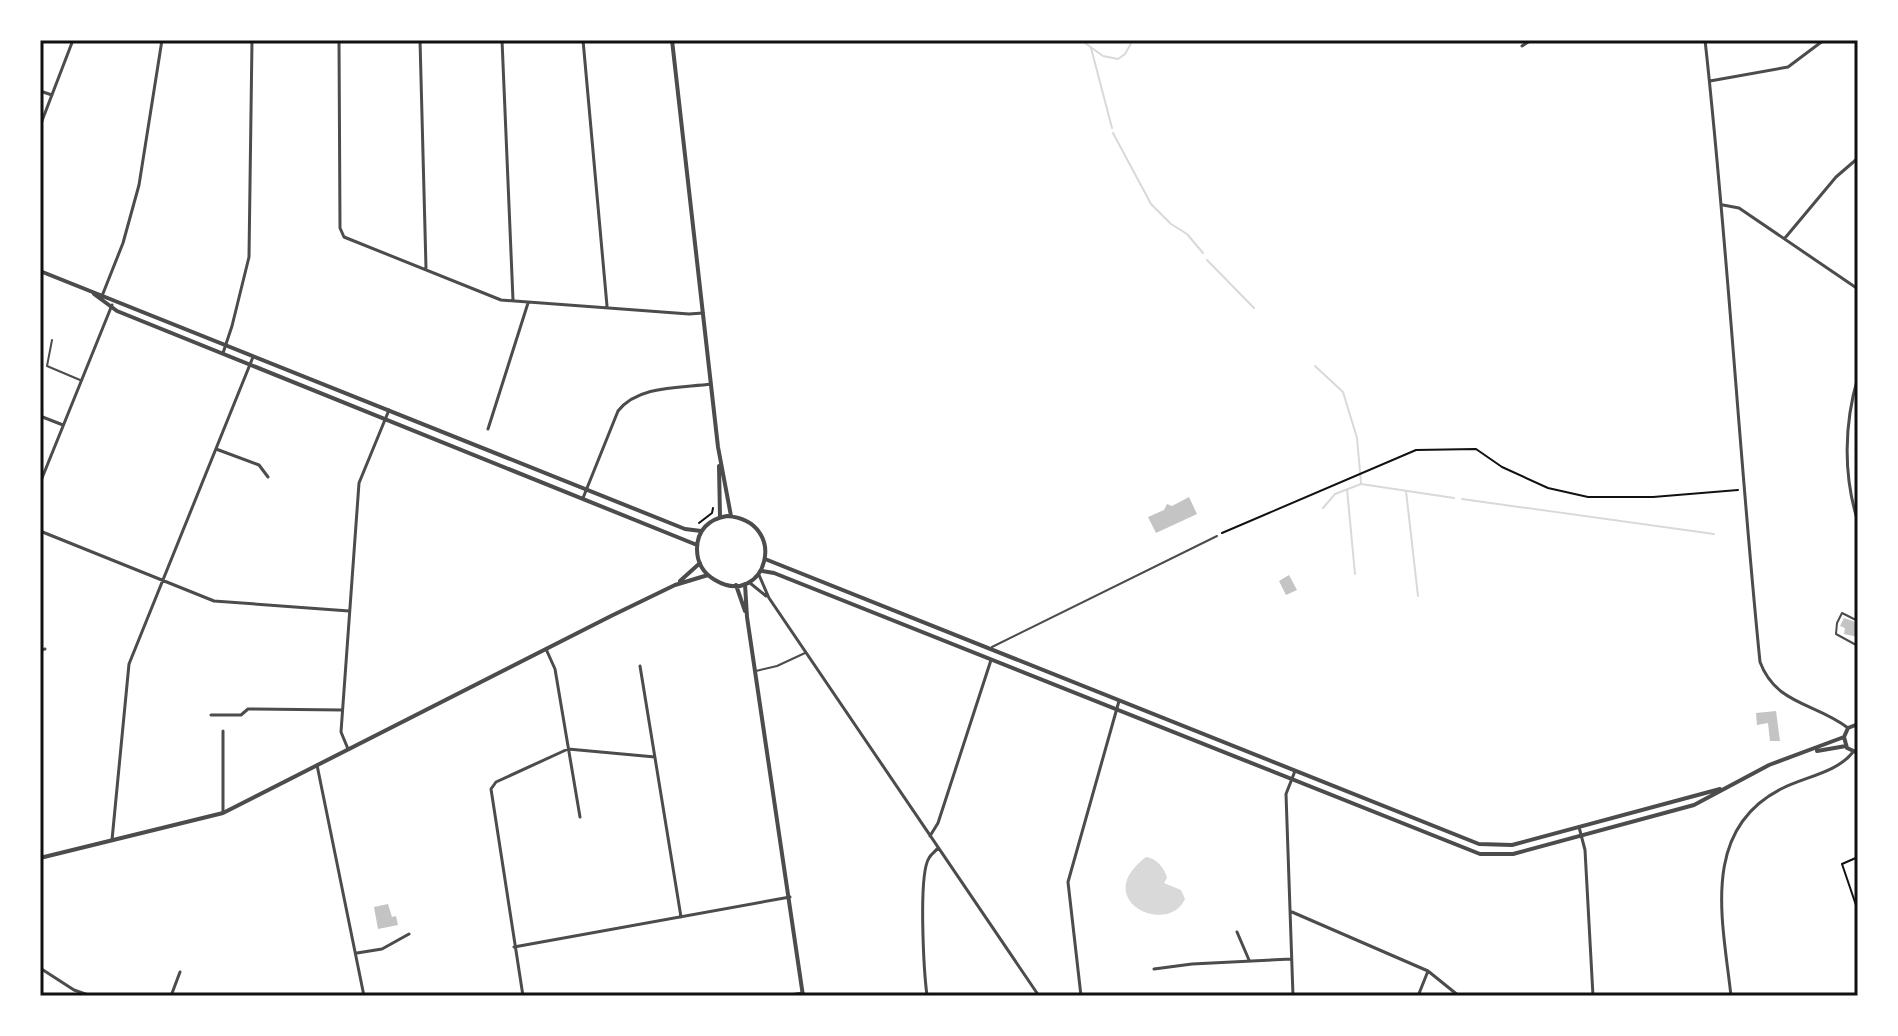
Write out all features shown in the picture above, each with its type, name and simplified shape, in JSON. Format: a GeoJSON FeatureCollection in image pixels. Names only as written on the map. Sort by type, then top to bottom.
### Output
{"type":"FeatureCollection","features":[{"type":"Feature","properties":{"kind":"street"},"geometry":{"type":"LineString","coordinates":[[40,126],[73,40]]}},
{"type":"Feature","properties":{"kind":"street"},"geometry":{"type":"LineString","coordinates":[[101,298],[123,243],[139,185],[162,40]]}},
{"type":"Feature","properties":{"kind":"street"},"geometry":{"type":"LineString","coordinates":[[222,353],[249,257],[252,40]]}},
{"type":"Feature","properties":{"kind":"street"},"geometry":{"type":"LineString","coordinates":[[339,40],[340,228],[349,241],[501,300],[665,313],[703,313]]}},
{"type":"Feature","properties":{"kind":"street"},"geometry":{"type":"LineString","coordinates":[[420,40],[426,270]]}},
{"type":"Feature","properties":{"kind":"street"},"geometry":{"type":"LineString","coordinates":[[502,40],[513,301]]}},
{"type":"Feature","properties":{"kind":"street"},"geometry":{"type":"LineString","coordinates":[[583,40],[607,306]]}},
{"type":"Feature","properties":{"kind":"street"},"geometry":{"type":"LineString","coordinates":[[672,40],[718,447],[731,516]]}},
{"type":"Feature","properties":{"kind":"street"},"geometry":{"type":"LineString","coordinates":[[1522,46],[1531,40]]}},
{"type":"Feature","properties":{"kind":"street"},"geometry":{"type":"LineString","coordinates":[[1705,40],[1722,205],[1760,662],[1764,673],[1779,692],[1848,728]]}},
{"type":"Feature","properties":{"kind":"street"},"geometry":{"type":"LineString","coordinates":[[1709,81],[1788,67],[1824,40]]}},
{"type":"Feature","properties":{"kind":"street"},"geometry":{"type":"LineString","coordinates":[[40,91],[52,95]]}},
{"type":"Feature","properties":{"kind":"street"},"geometry":{"type":"LineString","coordinates":[[1784,239],[1827,187],[1858,158]]}},
{"type":"Feature","properties":{"kind":"street"},"geometry":{"type":"LineString","coordinates":[[1722,205],[1739,208],[1858,289]]}},
{"type":"Feature","properties":{"kind":"street"},"geometry":{"type":"LineString","coordinates":[[40,271],[91,292],[111,307],[697,545]]}},
{"type":"Feature","properties":{"kind":"street"},"geometry":{"type":"LineString","coordinates":[[101,298],[114,300],[587,489],[694,531],[701,531]]}},
{"type":"Feature","properties":{"kind":"street"},"geometry":{"type":"LineString","coordinates":[[40,483],[114,300]]}},
{"type":"Feature","properties":{"kind":"street"},"geometry":{"type":"LineString","coordinates":[[488,429],[528,303]]}},
{"type":"Feature","properties":{"kind":"street"},"geometry":{"type":"LineString","coordinates":[[112,840],[127,672],[253,356]]}},
{"type":"Feature","properties":{"kind":"street"},"geometry":{"type":"LineString","coordinates":[[1858,377],[1847,446],[1858,522]]}},
{"type":"Feature","properties":{"kind":"street"},"geometry":{"type":"LineString","coordinates":[[583,498],[618,411],[628,400],[644,393],[711,384]]}},
{"type":"Feature","properties":{"kind":"street"},"geometry":{"type":"LineString","coordinates":[[348,749],[341,732],[359,483],[389,410]]}},
{"type":"Feature","properties":{"kind":"street"},"geometry":{"type":"LineString","coordinates":[[493,415],[502,417]]}},
{"type":"Feature","properties":{"kind":"street"},"geometry":{"type":"LineString","coordinates":[[40,416],[63,425]]}},
{"type":"Feature","properties":{"kind":"street"},"geometry":{"type":"LineString","coordinates":[[718,447],[720,517]]}},
{"type":"Feature","properties":{"kind":"street"},"geometry":{"type":"LineString","coordinates":[[216,449],[259,465],[268,477]]}},
{"type":"Feature","properties":{"kind":"street"},"geometry":{"type":"LineString","coordinates":[[731,516],[745,520],[758,530],[765,546],[760,573],[747,583],[736,585],[721,583],[708,575],[700,563],[697,545],[707,523],[731,516]]}},
{"type":"Feature","properties":{"kind":"street"},"geometry":{"type":"LineString","coordinates":[[40,531],[214,601],[349,611]]}},
{"type":"Feature","properties":{"kind":"street"},"geometry":{"type":"LineString","coordinates":[[765,559],[1485,845],[1512,845],[1726,787]]}},
{"type":"Feature","properties":{"kind":"street"},"geometry":{"type":"LineString","coordinates":[[675,585],[700,563]]}},
{"type":"Feature","properties":{"kind":"street"},"geometry":{"type":"LineString","coordinates":[[760,573],[977,654],[1480,854],[1513,854],[1694,805],[1769,765],[1844,737]]}},
{"type":"Feature","properties":{"kind":"street"},"geometry":{"type":"LineString","coordinates":[[760,573],[769,598],[1039,996]]}},
{"type":"Feature","properties":{"kind":"street"},"geometry":{"type":"LineString","coordinates":[[40,858],[223,813],[675,585],[708,575]]}},
{"type":"Feature","properties":{"kind":"street"},"geometry":{"type":"LineString","coordinates":[[747,583],[769,598]]}},
{"type":"Feature","properties":{"kind":"street"},"geometry":{"type":"LineString","coordinates":[[747,583],[747,617],[803,995],[783,996]]}},
{"type":"Feature","properties":{"kind":"street"},"geometry":{"type":"LineString","coordinates":[[736,585],[747,617]]}},
{"type":"Feature","properties":{"kind":"street"},"geometry":{"type":"LineString","coordinates":[[546,649],[555,669],[580,817]]}},
{"type":"Feature","properties":{"kind":"street"},"geometry":{"type":"LineString","coordinates":[[930,836],[938,823],[991,660]]}},
{"type":"Feature","properties":{"kind":"street"},"geometry":{"type":"LineString","coordinates":[[640,666],[681,917]]}},
{"type":"Feature","properties":{"kind":"street"},"geometry":{"type":"LineString","coordinates":[[1081,996],[1068,882],[1119,701]]}},
{"type":"Feature","properties":{"kind":"street"},"geometry":{"type":"LineString","coordinates":[[211,715],[241,715],[248,709],[342,710]]}},
{"type":"Feature","properties":{"kind":"street"},"geometry":{"type":"LineString","coordinates":[[1731,996],[1721,883],[1730,845],[1745,819],[1765,799],[1844,762],[1856,753],[1846,746],[1844,737],[1848,728],[1858,724]]}},
{"type":"Feature","properties":{"kind":"street"},"geometry":{"type":"LineString","coordinates":[[223,731],[223,813]]}},
{"type":"Feature","properties":{"kind":"street"},"geometry":{"type":"LineString","coordinates":[[1810,751],[1846,746]]}},
{"type":"Feature","properties":{"kind":"street"},"geometry":{"type":"LineString","coordinates":[[523,996],[491,789],[496,782],[568,749],[655,757]]}},
{"type":"Feature","properties":{"kind":"street"},"geometry":{"type":"LineString","coordinates":[[317,765],[364,996]]}},
{"type":"Feature","properties":{"kind":"street"},"geometry":{"type":"LineString","coordinates":[[1293,996],[1286,794],[1295,771]]}},
{"type":"Feature","properties":{"kind":"street"},"geometry":{"type":"LineString","coordinates":[[1579,827],[1585,850],[1593,996]]}},
{"type":"Feature","properties":{"kind":"street"},"geometry":{"type":"LineString","coordinates":[[927,996],[923,959],[925,883],[927,859],[938,848]]}},
{"type":"Feature","properties":{"kind":"street"},"geometry":{"type":"LineString","coordinates":[[514,947],[790,897]]}},
{"type":"Feature","properties":{"kind":"street"},"geometry":{"type":"LineString","coordinates":[[1290,912],[1428,971],[1459,996]]}},
{"type":"Feature","properties":{"kind":"street"},"geometry":{"type":"LineString","coordinates":[[1237,932],[1249,960]]}},
{"type":"Feature","properties":{"kind":"street"},"geometry":{"type":"LineString","coordinates":[[356,953],[382,949],[409,934]]}},
{"type":"Feature","properties":{"kind":"street"},"geometry":{"type":"LineString","coordinates":[[1154,969],[1291,959]]}},
{"type":"Feature","properties":{"kind":"street"},"geometry":{"type":"LineString","coordinates":[[40,968],[74,990],[91,996]]}},
{"type":"Feature","properties":{"kind":"street"},"geometry":{"type":"LineString","coordinates":[[1418,996],[1428,971]]}},
{"type":"Feature","properties":{"kind":"street"},"geometry":{"type":"LineString","coordinates":[[171,996],[180,972]]}},
{"type":"Feature","properties":{"kind":"lane"},"geometry":{"type":"LineString","coordinates":[[52,340],[47,366],[81,381]]}},
{"type":"Feature","properties":{"kind":"lane"},"geometry":{"type":"LineString","coordinates":[[977,654],[1217,536]]}},
{"type":"Feature","properties":{"kind":"lane"},"geometry":{"type":"LineString","coordinates":[[1858,621],[1842,613],[1836,634],[1858,646]]}},
{"type":"Feature","properties":{"kind":"lane"},"geometry":{"type":"LineString","coordinates":[[756,671],[777,666],[806,653]]}},
{"type":"Feature","properties":{"kind":"path"},"geometry":{"type":"LineString","coordinates":[[1217,536],[1416,450],[1476,449],[1502,467],[1548,488],[1588,497],[1653,497],[1744,489]]}},
{"type":"Feature","properties":{"kind":"path"},"geometry":{"type":"LineString","coordinates":[[694,531],[712,513],[714,504]]}},
{"type":"Feature","properties":{"kind":"path"},"geometry":{"type":"LineString","coordinates":[[1858,857],[1842,864],[1858,911]]}},
{"type":"Feature","properties":{"kind":"shaded area"},"geometry":{"type":"Polygon","coordinates":[[[1146,857],[1162,867],[1167,878],[1164,883],[1181,890],[1185,899],[1176,910],[1164,915],[1150,914],[1129,899],[1126,887],[1131,873],[1146,857]]]}},
{"type":"Feature","properties":{"kind":"building"},"geometry":{"type":"Polygon","coordinates":[[[1189,497],[1197,514],[1156,533],[1148,517],[1164,510],[1167,504],[1172,506],[1189,497]]]}},
{"type":"Feature","properties":{"kind":"building"},"geometry":{"type":"Polygon","coordinates":[[[1289,575],[1297,590],[1286,595],[1279,581],[1289,575]]]}},
{"type":"Feature","properties":{"kind":"building"},"geometry":{"type":"Polygon","coordinates":[[[1844,618],[1858,623],[1858,637],[1844,634],[1845,628],[1840,626],[1844,618]]]}},
{"type":"Feature","properties":{"kind":"building"},"geometry":{"type":"Polygon","coordinates":[[[1776,711],[1780,741],[1770,741],[1768,723],[1757,725],[1756,713],[1776,711]]]}},
{"type":"Feature","properties":{"kind":"building"},"geometry":{"type":"Polygon","coordinates":[[[388,904],[398,925],[378,929],[374,907],[388,904]]]}},
{"type":"Feature","properties":{"kind":"waterway"},"geometry":{"type":"LineString","coordinates":[[1081,40],[1103,56],[1118,59],[1133,40]]}},
{"type":"Feature","properties":{"kind":"waterway"},"geometry":{"type":"LineString","coordinates":[[1091,48],[1112,128]]}},
{"type":"Feature","properties":{"kind":"waterway"},"geometry":{"type":"LineString","coordinates":[[1113,133],[1151,204],[1171,224],[1187,234],[1203,253]]}},
{"type":"Feature","properties":{"kind":"waterway"},"geometry":{"type":"LineString","coordinates":[[1207,260],[1254,308]]}},
{"type":"Feature","properties":{"kind":"waterway"},"geometry":{"type":"LineString","coordinates":[[1315,366],[1343,392],[1357,438],[1361,483]]}},
{"type":"Feature","properties":{"kind":"waterway"},"geometry":{"type":"LineString","coordinates":[[1323,508],[1335,494],[1361,484],[1454,498]]}},
{"type":"Feature","properties":{"kind":"waterway"},"geometry":{"type":"LineString","coordinates":[[1347,489],[1355,574]]}},
{"type":"Feature","properties":{"kind":"waterway"},"geometry":{"type":"LineString","coordinates":[[1406,491],[1418,596]]}},
{"type":"Feature","properties":{"kind":"waterway"},"geometry":{"type":"LineString","coordinates":[[1462,499],[1714,534]]}}]}
